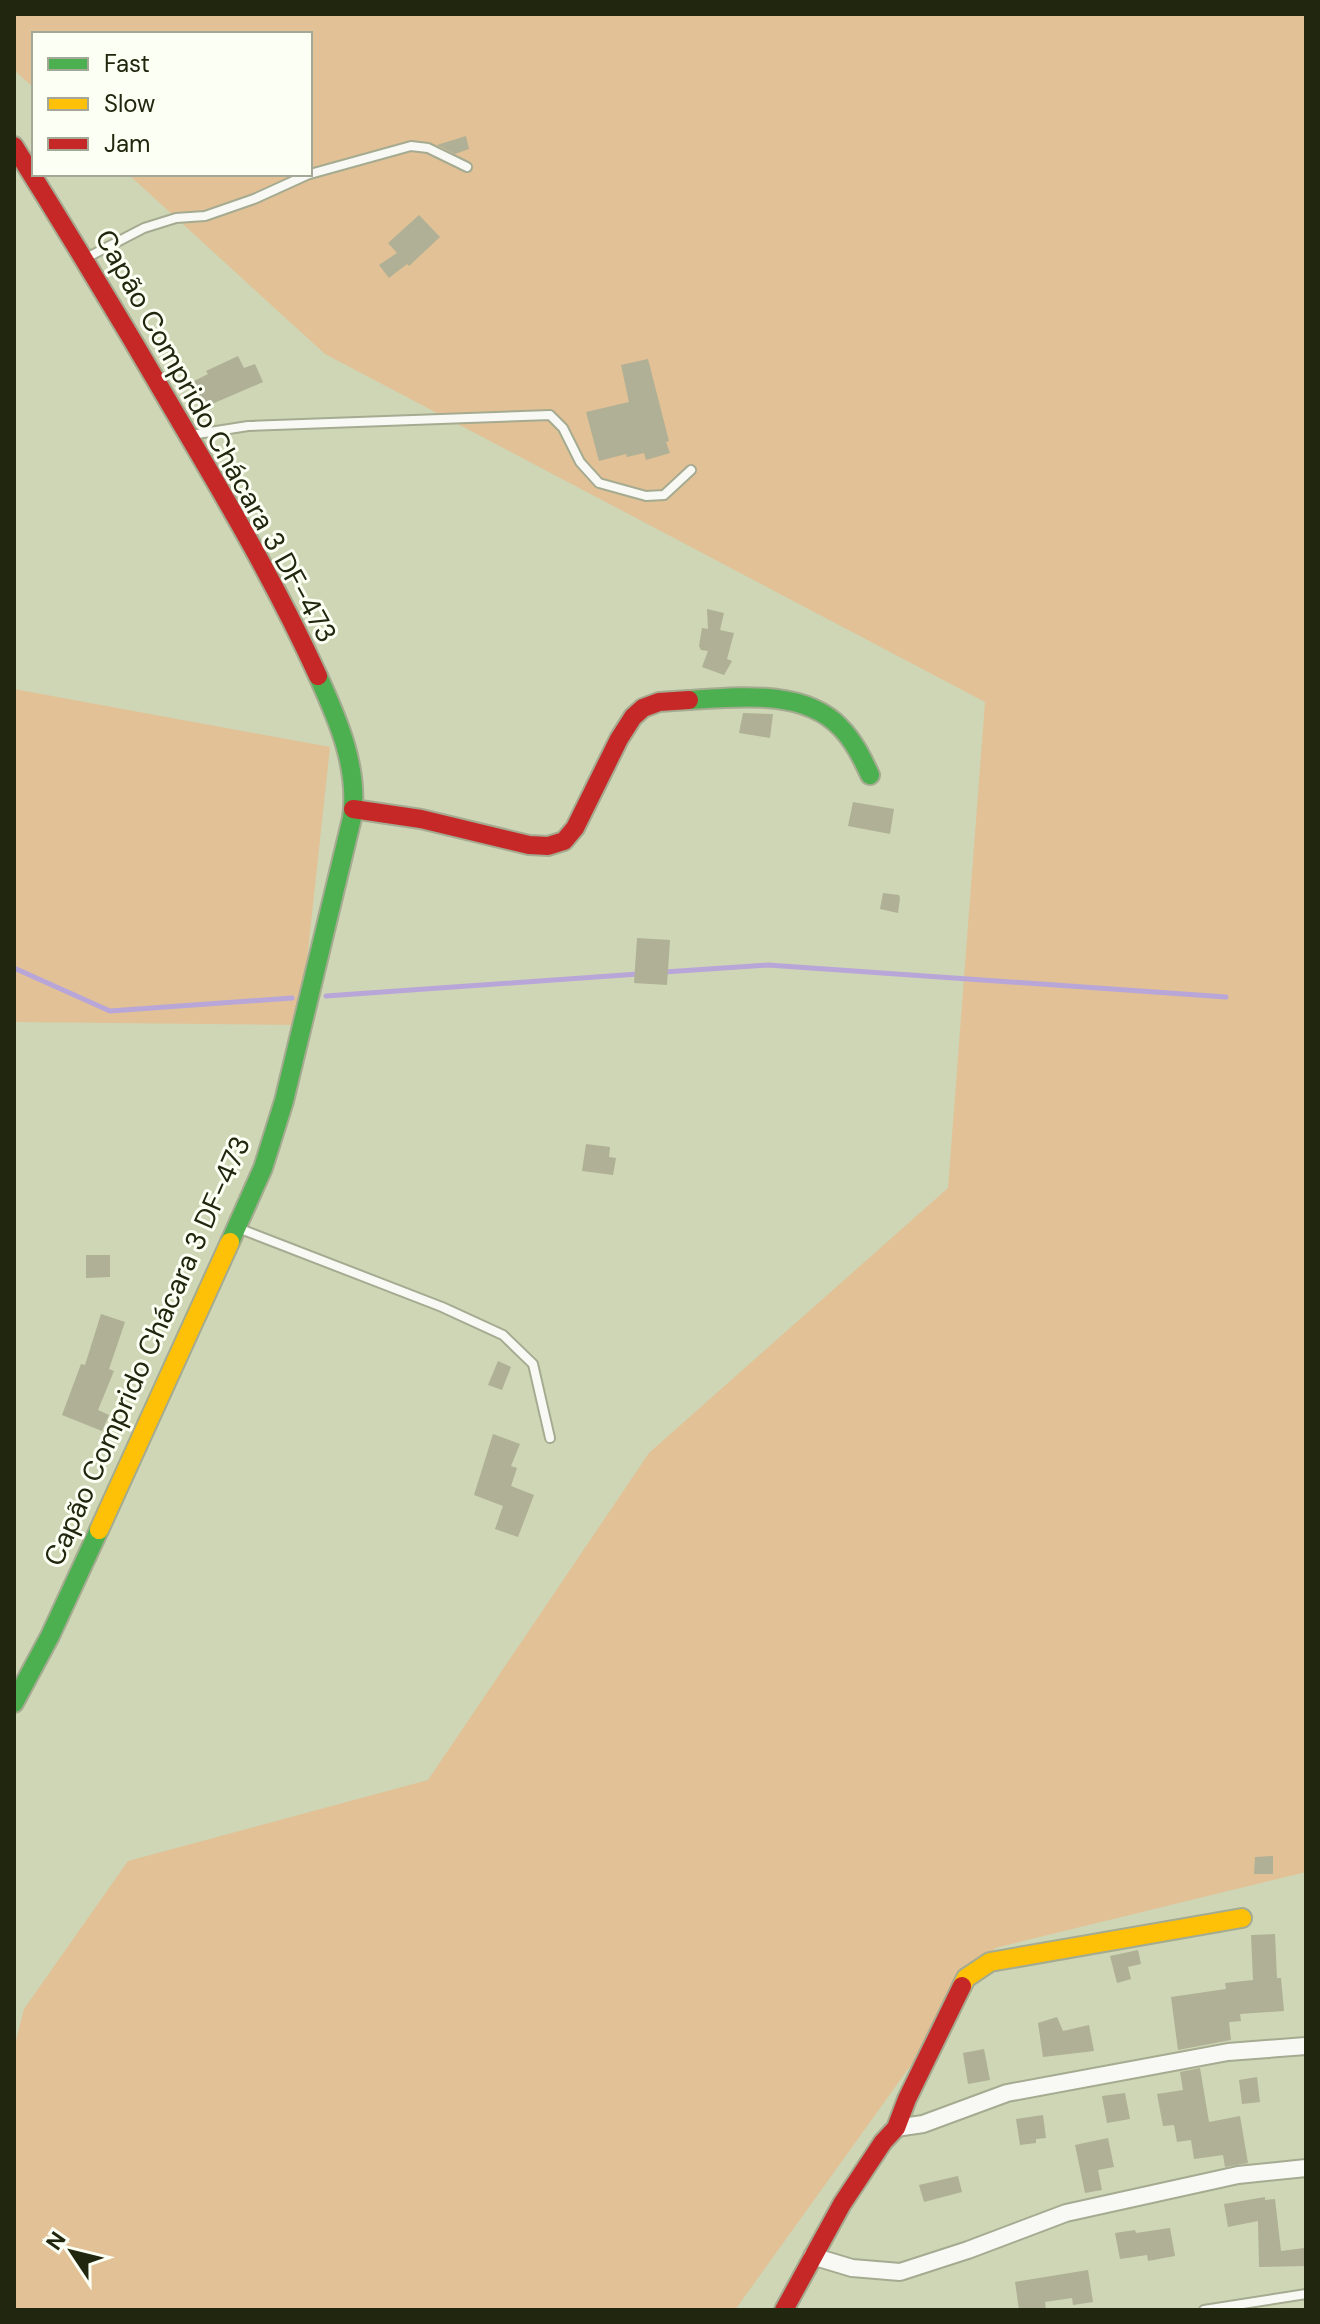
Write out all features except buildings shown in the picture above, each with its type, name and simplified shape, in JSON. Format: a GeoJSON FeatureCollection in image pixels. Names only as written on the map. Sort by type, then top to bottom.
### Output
{"type":"FeatureCollection","features":[{"type":"Feature","properties":{"kind":"street","name":"Capão Comprido Chácara 3 DF-473"},"geometry":{"type":"LineString","coordinates":[[14,146],[32,175]]}},
{"type":"Feature","properties":{"kind":"street","name":"Capão Comprido Chácara 3 DF-473"},"geometry":{"type":"LineString","coordinates":[[14,1703],[50,1636],[263,1168],[284,1101],[353,809],[352,773],[339,722],[292,619],[243,529],[33,176]]}},
{"type":"Feature","properties":{"kind":"street"},"geometry":{"type":"LineString","coordinates":[[353,809],[421,819],[529,845],[548,846],[564,841],[575,828],[633,717],[643,708],[659,702],[725,698],[793,701],[839,725],[856,746],[870,775]]}},
{"type":"Feature","properties":{"kind":"street"},"geometry":{"type":"LineString","coordinates":[[784,2310],[860,2176],[896,2128],[966,1978],[990,1962],[1008,1958],[1242,1918]]}},
{"type":"Feature","properties":{"kind":"street"},"geometry":{"type":"LineString","coordinates":[[896,2128],[923,2124],[1007,2093],[1228,2052],[1306,2046]]}},
{"type":"Feature","properties":{"kind":"street"},"geometry":{"type":"LineString","coordinates":[[812,2256],[852,2268],[900,2272],[1066,2213],[1238,2175],[1306,2168]]}},
{"type":"Feature","properties":{"kind":"lane"},"geometry":{"type":"LineString","coordinates":[[312,173],[411,146],[428,148],[467,167]]}},
{"type":"Feature","properties":{"kind":"lane"},"geometry":{"type":"LineString","coordinates":[[85,259],[144,228],[176,218],[205,216],[306,176]]}},
{"type":"Feature","properties":{"kind":"lane"},"geometry":{"type":"LineString","coordinates":[[187,436],[248,426],[550,415],[563,428],[580,462],[599,483],[646,496],[664,495],[691,470]]}},
{"type":"Feature","properties":{"kind":"lane"},"geometry":{"type":"LineString","coordinates":[[238,1228],[442,1307],[503,1335],[533,1364],[550,1438]]}},
{"type":"Feature","properties":{"kind":"lane"},"geometry":{"type":"LineString","coordinates":[[1204,2310],[1306,2294]]}},
{"type":"Feature","properties":{"kind":"shaded area"},"geometry":{"type":"Polygon","coordinates":[[[14,14],[1306,14],[1306,1872],[995,1948],[735,2310],[14,2310],[14,2048],[24,2009],[128,1861],[428,1780],[649,1453],[948,1188],[985,702],[325,354],[130,176],[312,176],[312,32],[32,32],[32,86],[14,70],[14,14]]]}},
{"type":"Feature","properties":{"kind":"shaded area"},"geometry":{"type":"Polygon","coordinates":[[[14,689],[330,747],[300,1025],[14,1022],[14,689]]]}},
{"type":"Feature","properties":{"kind":"waterway"},"geometry":{"type":"LineString","coordinates":[[664,972],[768,965],[1226,997]]}},
{"type":"Feature","properties":{"kind":"waterway"},"geometry":{"type":"LineString","coordinates":[[14,968],[110,1011],[292,998]]}},
{"type":"Feature","properties":{"kind":"waterway"},"geometry":{"type":"LineString","coordinates":[[326,996],[638,974]]}},
{"type":"Feature","properties":{"kind":"traffic: fast"},"geometry":{"type":"LineString","coordinates":[[230,1242],[263,1168],[284,1101],[352,818],[350,763],[318,676]]}},
{"type":"Feature","properties":{"kind":"traffic: fast"},"geometry":{"type":"LineString","coordinates":[[689,700],[769,698],[808,706],[825,715],[845,732],[870,775]]}},
{"type":"Feature","properties":{"kind":"traffic: fast"},"geometry":{"type":"LineString","coordinates":[[14,1703],[50,1636],[99,1530]]}},
{"type":"Feature","properties":{"kind":"traffic: slow"},"geometry":{"type":"LineString","coordinates":[[99,1530],[230,1242]]}},
{"type":"Feature","properties":{"kind":"traffic: slow"},"geometry":{"type":"LineString","coordinates":[[962,1986],[966,1978],[990,1962],[1242,1918]]}},
{"type":"Feature","properties":{"kind":"traffic: jam"},"geometry":{"type":"LineString","coordinates":[[14,146],[32,175]]}},
{"type":"Feature","properties":{"kind":"traffic: jam"},"geometry":{"type":"LineString","coordinates":[[32,176],[235,516],[287,611],[318,676]]}},
{"type":"Feature","properties":{"kind":"traffic: jam"},"geometry":{"type":"LineString","coordinates":[[353,809],[421,819],[529,845],[548,846],[564,841],[575,828],[633,717],[643,708],[659,702],[689,700]]}},
{"type":"Feature","properties":{"kind":"traffic: jam"},"geometry":{"type":"LineString","coordinates":[[784,2310],[842,2204],[883,2142],[896,2128],[962,1986]]}}]}
